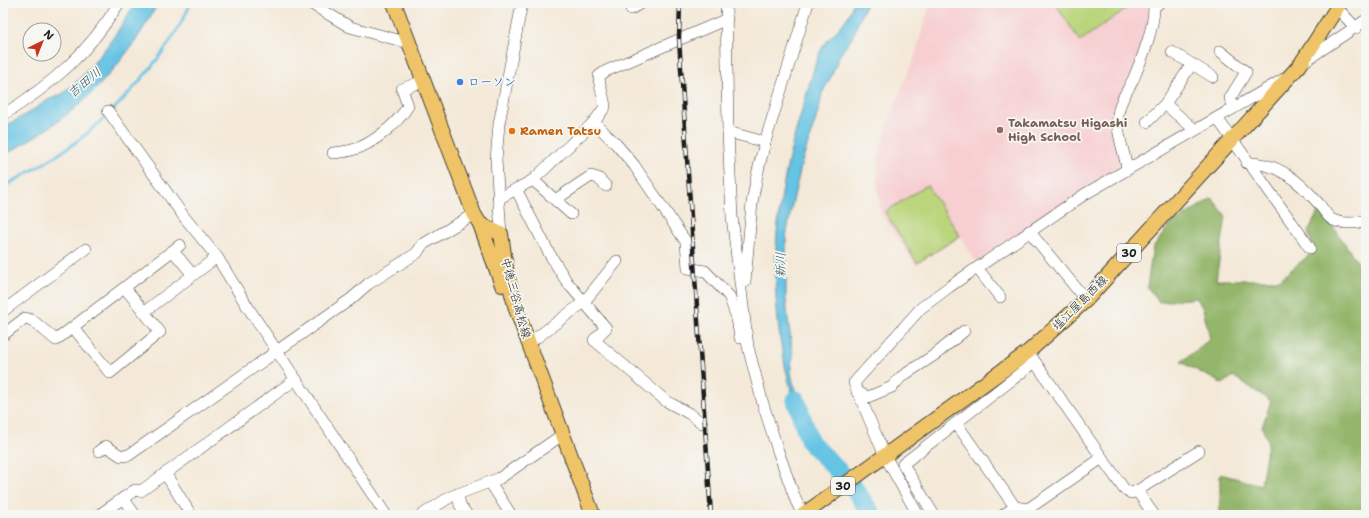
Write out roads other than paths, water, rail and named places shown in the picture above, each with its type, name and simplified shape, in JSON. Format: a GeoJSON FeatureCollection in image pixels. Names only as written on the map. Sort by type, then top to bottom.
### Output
{"type":"FeatureCollection","features":[{"type":"Feature","properties":{"kind":"main road"},"geometry":{"type":"LineString","coordinates":[[394,3],[502,284],[516,310]]}},
{"type":"Feature","properties":{"kind":"main road","name":"塩江屋島西線"},"geometry":{"type":"LineString","coordinates":[[805,514],[881,458],[1032,357],[1086,300],[1295,70],[1339,6]]}},
{"type":"Feature","properties":{"kind":"main road"},"geometry":{"type":"LineString","coordinates":[[477,219],[501,234]]}},
{"type":"Feature","properties":{"kind":"main road","name":"中徳三谷高松線"},"geometry":{"type":"LineString","coordinates":[[501,234],[507,275],[516,310],[593,515]]}},
{"type":"Feature","properties":{"kind":"street"},"geometry":{"type":"LineString","coordinates":[[3,115],[34,96],[70,66],[107,24],[119,3]]}},
{"type":"Feature","properties":{"kind":"street"},"geometry":{"type":"LineString","coordinates":[[310,3],[350,27],[409,43]]}},
{"type":"Feature","properties":{"kind":"street"},"geometry":{"type":"LineString","coordinates":[[501,234],[496,160],[499,124],[522,3]]}},
{"type":"Feature","properties":{"kind":"street"},"geometry":{"type":"LineString","coordinates":[[630,3],[631,9],[641,3]]}},
{"type":"Feature","properties":{"kind":"street"},"geometry":{"type":"LineString","coordinates":[[726,3],[728,19],[728,132],[732,217],[743,296],[748,347],[763,404],[778,451],[796,501],[805,514]]}},
{"type":"Feature","properties":{"kind":"street"},"geometry":{"type":"LineString","coordinates":[[743,296],[752,203],[765,142],[808,3]]}},
{"type":"Feature","properties":{"kind":"street"},"geometry":{"type":"LineString","coordinates":[[1127,169],[1124,149],[1119,140],[1118,124],[1120,105],[1135,76],[1154,18],[1154,8],[1159,3]]}},
{"type":"Feature","properties":{"kind":"street"},"geometry":{"type":"LineString","coordinates":[[1339,6],[1356,28]]}},
{"type":"Feature","properties":{"kind":"street"},"geometry":{"type":"LineString","coordinates":[[498,199],[533,180],[594,122],[606,107],[605,97],[599,83],[599,76],[626,62],[728,19]]}},
{"type":"Feature","properties":{"kind":"street"},"geometry":{"type":"LineString","coordinates":[[918,515],[881,458],[854,383],[921,308],[1029,231],[1127,169],[1234,108],[1295,70],[1366,20]]}},
{"type":"Feature","properties":{"kind":"street"},"geometry":{"type":"LineString","coordinates":[[1220,51],[1246,72],[1230,98],[1234,108]]}},
{"type":"Feature","properties":{"kind":"street"},"geometry":{"type":"LineString","coordinates":[[1172,52],[1213,77]]}},
{"type":"Feature","properties":{"kind":"street"},"geometry":{"type":"LineString","coordinates":[[1147,122],[1165,104],[1192,64]]}},
{"type":"Feature","properties":{"kind":"street"},"geometry":{"type":"LineString","coordinates":[[333,153],[353,150],[391,127],[401,117],[408,106],[402,89],[423,81]]}},
{"type":"Feature","properties":{"kind":"street"},"geometry":{"type":"LineString","coordinates":[[1165,104],[1194,130]]}},
{"type":"Feature","properties":{"kind":"street"},"geometry":{"type":"LineString","coordinates":[[108,111],[184,218],[217,257],[277,351],[386,515]]}},
{"type":"Feature","properties":{"kind":"street"},"geometry":{"type":"LineString","coordinates":[[1217,118],[1247,163],[1272,193],[1310,248]]}},
{"type":"Feature","properties":{"kind":"street"},"geometry":{"type":"LineString","coordinates":[[594,122],[634,165],[686,242],[688,268],[705,272],[729,296],[737,318],[740,340],[748,347]]}},
{"type":"Feature","properties":{"kind":"street"},"geometry":{"type":"LineString","coordinates":[[728,132],[765,142]]}},
{"type":"Feature","properties":{"kind":"street"},"geometry":{"type":"LineString","coordinates":[[1247,163],[1256,162],[1282,170],[1298,181],[1332,220],[1348,223],[1366,220]]}},
{"type":"Feature","properties":{"kind":"street"},"geometry":{"type":"LineString","coordinates":[[555,200],[591,176],[598,178],[606,186]]}},
{"type":"Feature","properties":{"kind":"street"},"geometry":{"type":"LineString","coordinates":[[533,180],[571,214]]}},
{"type":"Feature","properties":{"kind":"street"},"geometry":{"type":"LineString","coordinates":[[516,189],[549,253],[567,282],[606,328],[594,340],[666,400],[702,423]]}},
{"type":"Feature","properties":{"kind":"street"},"geometry":{"type":"LineString","coordinates":[[99,451],[106,446],[121,456],[129,455],[351,299],[368,284],[417,253],[422,244],[477,219]]}},
{"type":"Feature","properties":{"kind":"street"},"geometry":{"type":"LineString","coordinates":[[1029,231],[1086,300]]}},
{"type":"Feature","properties":{"kind":"street"},"geometry":{"type":"LineString","coordinates":[[3,335],[25,318],[32,320],[56,340],[176,248],[193,275]]}},
{"type":"Feature","properties":{"kind":"street"},"geometry":{"type":"LineString","coordinates":[[14,326],[3,311],[86,249]]}},
{"type":"Feature","properties":{"kind":"street"},"geometry":{"type":"LineString","coordinates":[[144,312],[217,257]]}},
{"type":"Feature","properties":{"kind":"street"},"geometry":{"type":"LineString","coordinates":[[528,344],[584,302],[617,261]]}},
{"type":"Feature","properties":{"kind":"street"},"geometry":{"type":"LineString","coordinates":[[977,268],[1000,297]]}},
{"type":"Feature","properties":{"kind":"street"},"geometry":{"type":"LineString","coordinates":[[73,327],[110,373],[160,332],[125,288]]}},
{"type":"Feature","properties":{"kind":"street"},"geometry":{"type":"LineString","coordinates":[[857,392],[868,397],[892,387],[901,377],[936,354],[964,330]]}},
{"type":"Feature","properties":{"kind":"street"},"geometry":{"type":"LineString","coordinates":[[934,515],[903,464],[956,423],[1032,357],[1124,489],[1131,493],[1137,492],[1199,451]]}},
{"type":"Feature","properties":{"kind":"street"},"geometry":{"type":"LineString","coordinates":[[99,515],[135,490],[141,491],[296,379]]}},
{"type":"Feature","properties":{"kind":"street"},"geometry":{"type":"LineString","coordinates":[[956,423],[1015,507]]}},
{"type":"Feature","properties":{"kind":"street"},"geometry":{"type":"LineString","coordinates":[[422,515],[450,497],[500,478],[562,435]]}},
{"type":"Feature","properties":{"kind":"street"},"geometry":{"type":"LineString","coordinates":[[1003,515],[1015,507],[1028,509],[1102,458]]}},
{"type":"Feature","properties":{"kind":"street"},"geometry":{"type":"LineString","coordinates":[[165,473],[191,515]]}},
{"type":"Feature","properties":{"kind":"street"},"geometry":{"type":"LineString","coordinates":[[490,482],[511,515]]}},
{"type":"Feature","properties":{"kind":"street"},"geometry":{"type":"LineString","coordinates":[[1137,492],[1154,515]]}},
{"type":"Feature","properties":{"kind":"street"},"geometry":{"type":"LineString","coordinates":[[458,494],[460,505],[467,515]]}},
{"type":"Feature","properties":{"kind":"street"},"geometry":{"type":"LineString","coordinates":[[124,498],[135,515]]}},
{"type":"Feature","properties":{"kind":"water","name":"吉田川"},"geometry":{"type":"Polygon","coordinates":[[[135,3],[158,3],[140,34],[118,64],[79,105],[35,137],[3,156],[3,127],[47,101],[62,94],[72,86],[103,52],[121,27],[135,3]]]}},
{"type":"Feature","properties":{"kind":"water"},"geometry":{"type":"Polygon","coordinates":[[[853,3],[866,3],[852,38],[839,56],[832,75],[822,93],[819,109],[802,162],[786,237],[786,301],[793,359],[791,364],[791,372],[802,410],[808,424],[801,421],[789,382],[781,342],[776,302],[778,223],[784,183],[793,143],[815,64],[824,45],[848,17],[853,3]]]}},
{"type":"Feature","properties":{"kind":"waterway"},"geometry":{"type":"LineString","coordinates":[[113,110],[136,86],[157,60],[176,33],[191,3]]}},
{"type":"Feature","properties":{"kind":"waterway"},"geometry":{"type":"LineString","coordinates":[[3,187],[70,147],[106,116]]}},
{"type":"Feature","properties":{"kind":"waterway","name":"新川"},"geometry":{"type":"LineString","coordinates":[[796,400],[810,442],[852,485],[872,515]]}},
{"type":"Feature","properties":{"kind":"railway"},"geometry":{"type":"LineString","coordinates":[[680,3],[679,39],[711,515]]}},
{"type":"Feature","properties":{"kind":"place","name":"ローソン"},"geometry":{"type":"Point","coordinates":[460,82]}},
{"type":"Feature","properties":{"kind":"place","name":"Takamatsu Higashi High School"},"geometry":{"type":"Point","coordinates":[1000,130]}},
{"type":"Feature","properties":{"kind":"place","name":"Ramen Tatsu"},"geometry":{"type":"Point","coordinates":[512,131]}}]}
